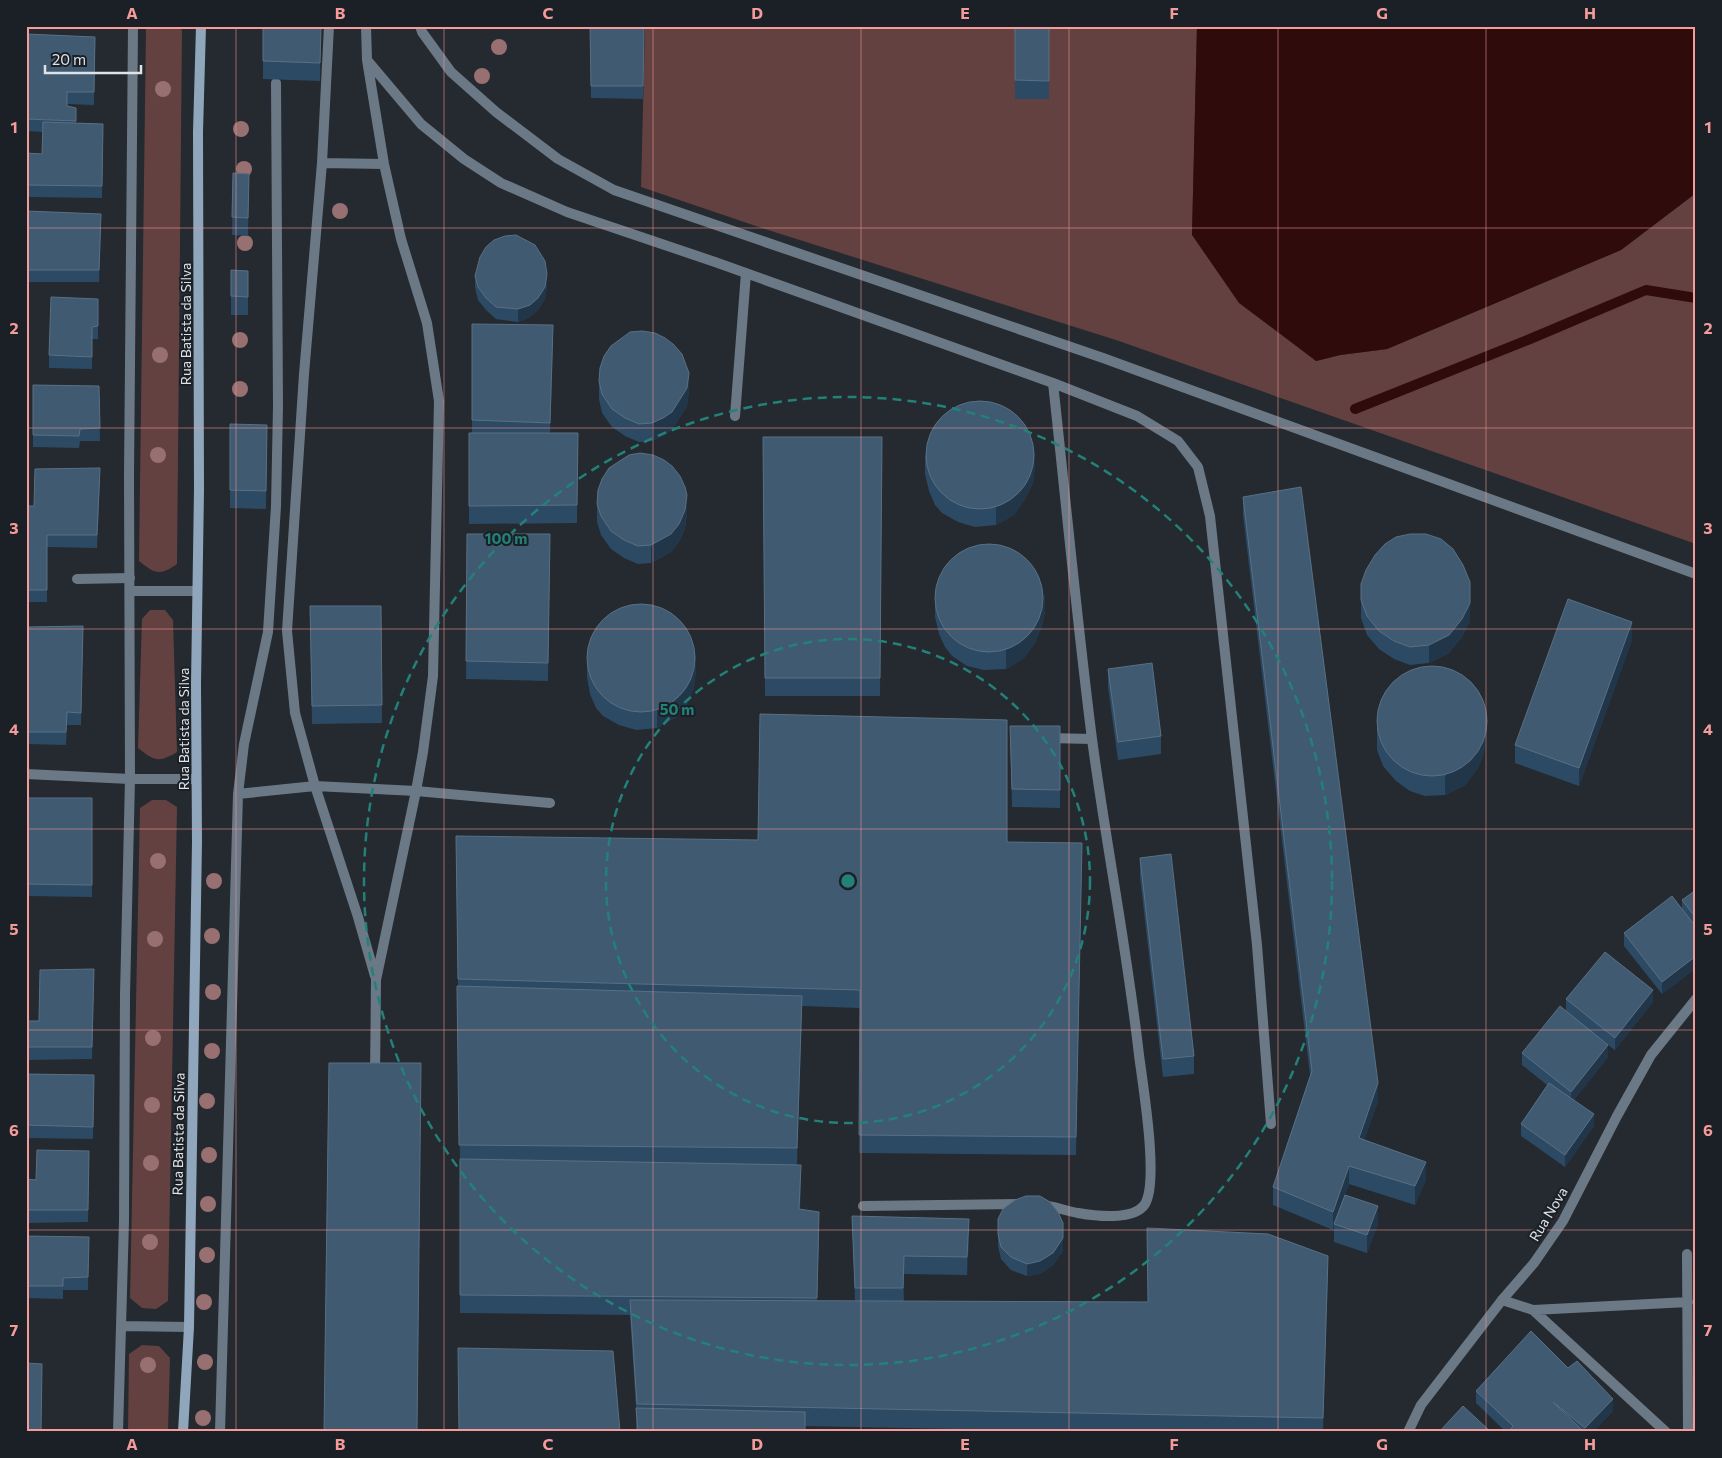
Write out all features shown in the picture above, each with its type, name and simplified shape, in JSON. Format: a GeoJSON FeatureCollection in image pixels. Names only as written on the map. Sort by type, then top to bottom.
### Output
{"type":"FeatureCollection","features":[{"type":"Feature","properties":{"kind":"main road","name":"Rua Batista da Silva"},"geometry":{"type":"LineString","coordinates":[[183,1432],[189,1327],[196,862],[199,490],[198,132],[201,26]]}},
{"type":"Feature","properties":{"kind":"street"},"geometry":{"type":"LineString","coordinates":[[118,1432],[124,1221],[130,779],[133,26]]}},
{"type":"Feature","properties":{"kind":"street"},"geometry":{"type":"LineString","coordinates":[[328,26],[322,163],[304,374],[287,631],[295,713],[315,786],[358,917],[376,980]]}},
{"type":"Feature","properties":{"kind":"street"},"geometry":{"type":"LineString","coordinates":[[366,26],[367,60],[384,164],[401,239],[427,323],[438,401],[432,676],[423,752],[416,791],[376,980],[375,1077]]}},
{"type":"Feature","properties":{"kind":"street"},"geometry":{"type":"LineString","coordinates":[[420,26],[422,32],[451,72],[496,112],[558,159],[614,190],[1112,361],[1696,574]]}},
{"type":"Feature","properties":{"kind":"street"},"geometry":{"type":"LineString","coordinates":[[367,60],[421,124],[464,159],[501,183],[567,212],[746,273],[1053,383],[1137,416],[1178,441],[1198,467],[1210,516],[1255,925],[1271,1124]]}},
{"type":"Feature","properties":{"kind":"street"},"geometry":{"type":"LineString","coordinates":[[220,1432],[238,794],[244,744],[268,632],[276,506],[278,406],[276,83]]}},
{"type":"Feature","properties":{"kind":"street"},"geometry":{"type":"LineString","coordinates":[[322,163],[384,164]]}},
{"type":"Feature","properties":{"kind":"street"},"geometry":{"type":"LineString","coordinates":[[735,416],[746,273]]}},
{"type":"Feature","properties":{"kind":"street"},"geometry":{"type":"LineString","coordinates":[[863,1206],[1023,1204],[1045,1205],[1078,1213],[1114,1216],[1138,1212],[1145,1204],[1149,1191],[1151,1176],[1147,1127],[1135,1025],[1092,739],[1053,383]]}},
{"type":"Feature","properties":{"kind":"street"},"geometry":{"type":"LineString","coordinates":[[276,506],[295,506]]}},
{"type":"Feature","properties":{"kind":"street"},"geometry":{"type":"LineString","coordinates":[[77,579],[130,578]]}},
{"type":"Feature","properties":{"kind":"street"},"geometry":{"type":"LineString","coordinates":[[130,591],[197,590]]}},
{"type":"Feature","properties":{"kind":"street"},"geometry":{"type":"LineString","coordinates":[[1033,737],[1092,739]]}},
{"type":"Feature","properties":{"kind":"street"},"geometry":{"type":"LineString","coordinates":[[26,774],[130,779],[196,779]]}},
{"type":"Feature","properties":{"kind":"street"},"geometry":{"type":"LineString","coordinates":[[238,794],[315,786],[416,791],[550,802]]}},
{"type":"Feature","properties":{"kind":"street","name":"Rua Nova"},"geometry":{"type":"LineString","coordinates":[[1408,1432],[1421,1405],[1502,1300],[1534,1263],[1563,1221],[1651,1055],[1696,999]]}},
{"type":"Feature","properties":{"kind":"street"},"geometry":{"type":"LineString","coordinates":[[1687,1254],[1688,1432]]}},
{"type":"Feature","properties":{"kind":"street"},"geometry":{"type":"LineString","coordinates":[[1502,1300],[1533,1310],[1688,1302]]}},
{"type":"Feature","properties":{"kind":"street"},"geometry":{"type":"LineString","coordinates":[[1533,1310],[1666,1432]]}},
{"type":"Feature","properties":{"kind":"street"},"geometry":{"type":"LineString","coordinates":[[121,1326],[189,1327]]}},
{"type":"Feature","properties":{"kind":"shaded area"},"geometry":{"type":"Polygon","coordinates":[[[149,26],[177,26],[182,30],[177,564],[162,572],[149,569],[139,561],[146,28],[149,26]]]}},
{"type":"Feature","properties":{"kind":"shaded area"},"geometry":{"type":"Polygon","coordinates":[[[645,26],[1197,26],[1192,235],[1316,361],[1340,355],[1387,349],[1621,250],[1696,193],[1696,544],[1116,340],[765,229],[641,187],[645,26]]]}},
{"type":"Feature","properties":{"kind":"shaded area"},"geometry":{"type":"Polygon","coordinates":[[[1197,26],[1696,26],[1696,193],[1621,250],[1387,349],[1340,355],[1316,361],[1239,303],[1192,235],[1197,26]]]}},
{"type":"Feature","properties":{"kind":"shaded area"},"geometry":{"type":"Polygon","coordinates":[[[150,610],[165,610],[173,620],[177,752],[161,759],[148,756],[138,748],[142,619],[150,610]]]}},
{"type":"Feature","properties":{"kind":"shaded area"},"geometry":{"type":"Polygon","coordinates":[[[152,800],[166,800],[177,807],[168,1301],[156,1309],[142,1308],[130,1298],[140,808],[152,800]]]}},
{"type":"Feature","properties":{"kind":"shaded area"},"geometry":{"type":"Polygon","coordinates":[[[142,1345],[159,1346],[170,1358],[168,1432],[128,1432],[129,1354],[142,1345]]]}},
{"type":"Feature","properties":{"kind":"building"},"geometry":{"type":"Polygon","coordinates":[[[263,26],[321,26],[320,63],[263,61],[263,26]]]}},
{"type":"Feature","properties":{"kind":"building"},"geometry":{"type":"Polygon","coordinates":[[[590,26],[644,26],[643,86],[591,86],[590,26]]]}},
{"type":"Feature","properties":{"kind":"building"},"geometry":{"type":"Polygon","coordinates":[[[1015,26],[1049,26],[1049,81],[1015,80],[1015,26]]]}},
{"type":"Feature","properties":{"kind":"building"},"geometry":{"type":"Polygon","coordinates":[[[26,34],[95,37],[94,92],[67,92],[67,106],[76,108],[76,121],[26,119],[28,94],[26,94],[26,34]]]}},
{"type":"Feature","properties":{"kind":"building"},"geometry":{"type":"Polygon","coordinates":[[[43,122],[103,124],[102,186],[26,185],[26,153],[42,154],[43,122]]]}},
{"type":"Feature","properties":{"kind":"building"},"geometry":{"type":"Polygon","coordinates":[[[233,173],[249,174],[248,218],[232,217],[233,173]]]}},
{"type":"Feature","properties":{"kind":"building"},"geometry":{"type":"Polygon","coordinates":[[[26,211],[101,214],[99,270],[26,270],[26,211]]]}},
{"type":"Feature","properties":{"kind":"building"},"geometry":{"type":"Polygon","coordinates":[[[516,235],[535,245],[545,261],[547,274],[545,287],[538,298],[530,305],[518,309],[496,307],[478,287],[475,276],[480,257],[486,247],[494,240],[516,235]]]}},
{"type":"Feature","properties":{"kind":"building"},"geometry":{"type":"Polygon","coordinates":[[[231,270],[248,271],[248,297],[231,296],[231,270]]]}},
{"type":"Feature","properties":{"kind":"building"},"geometry":{"type":"Polygon","coordinates":[[[51,297],[98,299],[98,326],[92,327],[92,357],[49,355],[51,297]]]}},
{"type":"Feature","properties":{"kind":"building"},"geometry":{"type":"Polygon","coordinates":[[[472,324],[553,325],[550,423],[472,420],[472,324]]]}},
{"type":"Feature","properties":{"kind":"building"},"geometry":{"type":"Polygon","coordinates":[[[630,332],[655,333],[673,344],[682,354],[689,373],[687,388],[672,412],[652,423],[639,424],[625,418],[612,409],[602,394],[599,381],[600,368],[604,356],[611,346],[630,332]]]}},
{"type":"Feature","properties":{"kind":"building"},"geometry":{"type":"Polygon","coordinates":[[[33,385],[99,386],[100,428],[80,429],[79,436],[33,435],[33,385]]]}},
{"type":"Feature","properties":{"kind":"building"},"geometry":{"type":"Polygon","coordinates":[[[980,401],[1001,405],[1018,417],[1030,434],[1034,455],[1030,476],[1018,493],[1001,505],[980,509],[959,505],[942,493],[930,476],[926,455],[930,434],[942,417],[959,405],[980,401]]]}},
{"type":"Feature","properties":{"kind":"building"},"geometry":{"type":"Polygon","coordinates":[[[230,424],[267,425],[266,491],[230,490],[230,424]]]}},
{"type":"Feature","properties":{"kind":"building"},"geometry":{"type":"Polygon","coordinates":[[[469,433],[578,433],[577,505],[469,506],[469,433]]]}},
{"type":"Feature","properties":{"kind":"building"},"geometry":{"type":"Polygon","coordinates":[[[763,437],[882,437],[880,678],[765,678],[763,437]]]}},
{"type":"Feature","properties":{"kind":"building"},"geometry":{"type":"Polygon","coordinates":[[[640,453],[653,455],[672,466],[680,476],[687,495],[685,510],[679,524],[671,534],[651,545],[638,546],[624,540],[611,531],[601,516],[597,504],[598,490],[609,468],[629,455],[640,453]]]}},
{"type":"Feature","properties":{"kind":"building"},"geometry":{"type":"Polygon","coordinates":[[[100,468],[97,535],[47,535],[47,590],[26,590],[26,506],[34,506],[35,469],[100,468]]]}},
{"type":"Feature","properties":{"kind":"building"},"geometry":{"type":"Polygon","coordinates":[[[1301,487],[1378,1083],[1359,1138],[1426,1162],[1415,1186],[1349,1166],[1333,1212],[1273,1187],[1312,1071],[1243,497],[1301,487]]]}},
{"type":"Feature","properties":{"kind":"building"},"geometry":{"type":"Polygon","coordinates":[[[467,534],[550,534],[548,663],[466,661],[467,534]]]}},
{"type":"Feature","properties":{"kind":"building"},"geometry":{"type":"Polygon","coordinates":[[[1410,534],[1426,534],[1441,539],[1453,549],[1463,565],[1470,582],[1470,603],[1462,619],[1449,635],[1429,645],[1410,647],[1394,641],[1379,631],[1367,616],[1361,600],[1361,584],[1366,570],[1375,555],[1385,544],[1396,537],[1410,534]]]}},
{"type":"Feature","properties":{"kind":"building"},"geometry":{"type":"Polygon","coordinates":[[[989,544],[1010,548],[1027,560],[1039,577],[1043,598],[1039,619],[1027,636],[1010,648],[989,652],[968,648],[951,636],[939,619],[935,598],[939,577],[951,560],[968,548],[989,544]]]}},
{"type":"Feature","properties":{"kind":"building"},"geometry":{"type":"Polygon","coordinates":[[[1568,599],[1632,622],[1579,768],[1515,745],[1568,599]]]}},
{"type":"Feature","properties":{"kind":"building"},"geometry":{"type":"Polygon","coordinates":[[[641,604],[662,608],[679,620],[691,637],[695,658],[691,679],[679,696],[662,708],[641,712],[620,708],[603,696],[591,679],[587,658],[591,637],[603,620],[620,608],[641,604]]]}},
{"type":"Feature","properties":{"kind":"building"},"geometry":{"type":"Polygon","coordinates":[[[310,606],[381,606],[382,705],[312,706],[310,606]]]}},
{"type":"Feature","properties":{"kind":"building"},"geometry":{"type":"Polygon","coordinates":[[[83,626],[81,713],[67,712],[66,732],[26,732],[26,627],[83,626]]]}},
{"type":"Feature","properties":{"kind":"building"},"geometry":{"type":"Polygon","coordinates":[[[1152,663],[1161,736],[1118,742],[1108,669],[1152,663]]]}},
{"type":"Feature","properties":{"kind":"building"},"geometry":{"type":"Polygon","coordinates":[[[1432,666],[1453,670],[1471,682],[1483,700],[1487,721],[1483,742],[1471,760],[1453,772],[1432,776],[1411,772],[1393,760],[1381,742],[1377,721],[1381,700],[1393,682],[1411,670],[1432,666]]]}},
{"type":"Feature","properties":{"kind":"building"},"geometry":{"type":"Polygon","coordinates":[[[760,714],[1007,720],[1007,842],[1082,843],[1076,1137],[859,1135],[860,990],[458,979],[456,836],[758,840],[760,714]]]}},
{"type":"Feature","properties":{"kind":"building"},"geometry":{"type":"Polygon","coordinates":[[[1010,726],[1060,726],[1060,790],[1012,789],[1010,726]]]}},
{"type":"Feature","properties":{"kind":"building"},"geometry":{"type":"Polygon","coordinates":[[[28,798],[92,798],[92,885],[27,884],[28,798]]]}},
{"type":"Feature","properties":{"kind":"building"},"geometry":{"type":"Polygon","coordinates":[[[1171,854],[1194,1056],[1163,1059],[1140,858],[1171,854]]]}},
{"type":"Feature","properties":{"kind":"building"},"geometry":{"type":"Polygon","coordinates":[[[1696,890],[1696,918],[1682,900],[1696,890]]]}},
{"type":"Feature","properties":{"kind":"building"},"geometry":{"type":"Polygon","coordinates":[[[1672,896],[1696,927],[1696,956],[1662,982],[1624,933],[1672,896]]]}},
{"type":"Feature","properties":{"kind":"building"},"geometry":{"type":"Polygon","coordinates":[[[1605,952],[1653,990],[1615,1038],[1566,999],[1605,952]]]}},
{"type":"Feature","properties":{"kind":"building"},"geometry":{"type":"Polygon","coordinates":[[[94,969],[92,1047],[26,1047],[26,1021],[39,1021],[40,970],[94,969]]]}},
{"type":"Feature","properties":{"kind":"building"},"geometry":{"type":"Polygon","coordinates":[[[457,986],[802,996],[797,1148],[459,1145],[457,986]]]}},
{"type":"Feature","properties":{"kind":"building"},"geometry":{"type":"Polygon","coordinates":[[[1560,1006],[1608,1045],[1571,1092],[1522,1053],[1560,1006]]]}},
{"type":"Feature","properties":{"kind":"building"},"geometry":{"type":"Polygon","coordinates":[[[329,1063],[421,1063],[417,1432],[324,1432],[329,1063]]]}},
{"type":"Feature","properties":{"kind":"building"},"geometry":{"type":"Polygon","coordinates":[[[26,1074],[94,1075],[93,1127],[26,1125],[26,1074]]]}},
{"type":"Feature","properties":{"kind":"building"},"geometry":{"type":"Polygon","coordinates":[[[1549,1083],[1594,1114],[1565,1155],[1521,1124],[1549,1083]]]}},
{"type":"Feature","properties":{"kind":"building"},"geometry":{"type":"Polygon","coordinates":[[[1694,1088],[1696,1088],[1696,1193],[1694,1088]]]}},
{"type":"Feature","properties":{"kind":"building"},"geometry":{"type":"Polygon","coordinates":[[[37,1150],[89,1151],[88,1210],[26,1210],[26,1179],[36,1180],[37,1150]]]}},
{"type":"Feature","properties":{"kind":"building"},"geometry":{"type":"Polygon","coordinates":[[[460,1159],[801,1165],[799,1209],[819,1212],[817,1298],[460,1295],[460,1159]]]}},
{"type":"Feature","properties":{"kind":"building"},"geometry":{"type":"Polygon","coordinates":[[[1345,1195],[1378,1206],[1367,1235],[1334,1224],[1345,1195]]]}},
{"type":"Feature","properties":{"kind":"building"},"geometry":{"type":"Polygon","coordinates":[[[1026,1196],[1040,1196],[1050,1202],[1058,1212],[1063,1223],[1063,1238],[1053,1253],[1040,1261],[1027,1264],[1011,1257],[1001,1247],[998,1234],[998,1219],[1003,1209],[1015,1200],[1026,1196]]]}},
{"type":"Feature","properties":{"kind":"building"},"geometry":{"type":"Polygon","coordinates":[[[1695,1205],[1696,1205],[1696,1244],[1695,1205]]]}},
{"type":"Feature","properties":{"kind":"building"},"geometry":{"type":"Polygon","coordinates":[[[852,1216],[969,1219],[967,1257],[904,1256],[903,1288],[855,1288],[852,1216]]]}},
{"type":"Feature","properties":{"kind":"building"},"geometry":{"type":"Polygon","coordinates":[[[1147,1228],[1268,1234],[1328,1256],[1323,1418],[637,1404],[630,1300],[1148,1302],[1147,1228]]]}},
{"type":"Feature","properties":{"kind":"building"},"geometry":{"type":"Polygon","coordinates":[[[26,1236],[89,1237],[88,1277],[63,1278],[63,1286],[26,1286],[26,1236]]]}},
{"type":"Feature","properties":{"kind":"building"},"geometry":{"type":"Polygon","coordinates":[[[1531,1331],[1568,1368],[1577,1361],[1613,1399],[1585,1428],[1553,1402],[1584,1432],[1509,1432],[1513,1426],[1476,1391],[1531,1331]]]}},
{"type":"Feature","properties":{"kind":"building"},"geometry":{"type":"Polygon","coordinates":[[[458,1348],[613,1351],[620,1432],[459,1432],[458,1348]]]}},
{"type":"Feature","properties":{"kind":"building"},"geometry":{"type":"Polygon","coordinates":[[[26,1363],[42,1364],[41,1432],[26,1432],[26,1363]]]}},
{"type":"Feature","properties":{"kind":"building"},"geometry":{"type":"Polygon","coordinates":[[[1463,1406],[1491,1432],[1439,1432],[1463,1406]]]}},
{"type":"Feature","properties":{"kind":"building"},"geometry":{"type":"Polygon","coordinates":[[[636,1408],[805,1412],[805,1432],[638,1432],[636,1408]]]}},
{"type":"Feature","properties":{"kind":"waterway"},"geometry":{"type":"LineString","coordinates":[[1355,409],[1646,290],[1696,298]]}}]}
